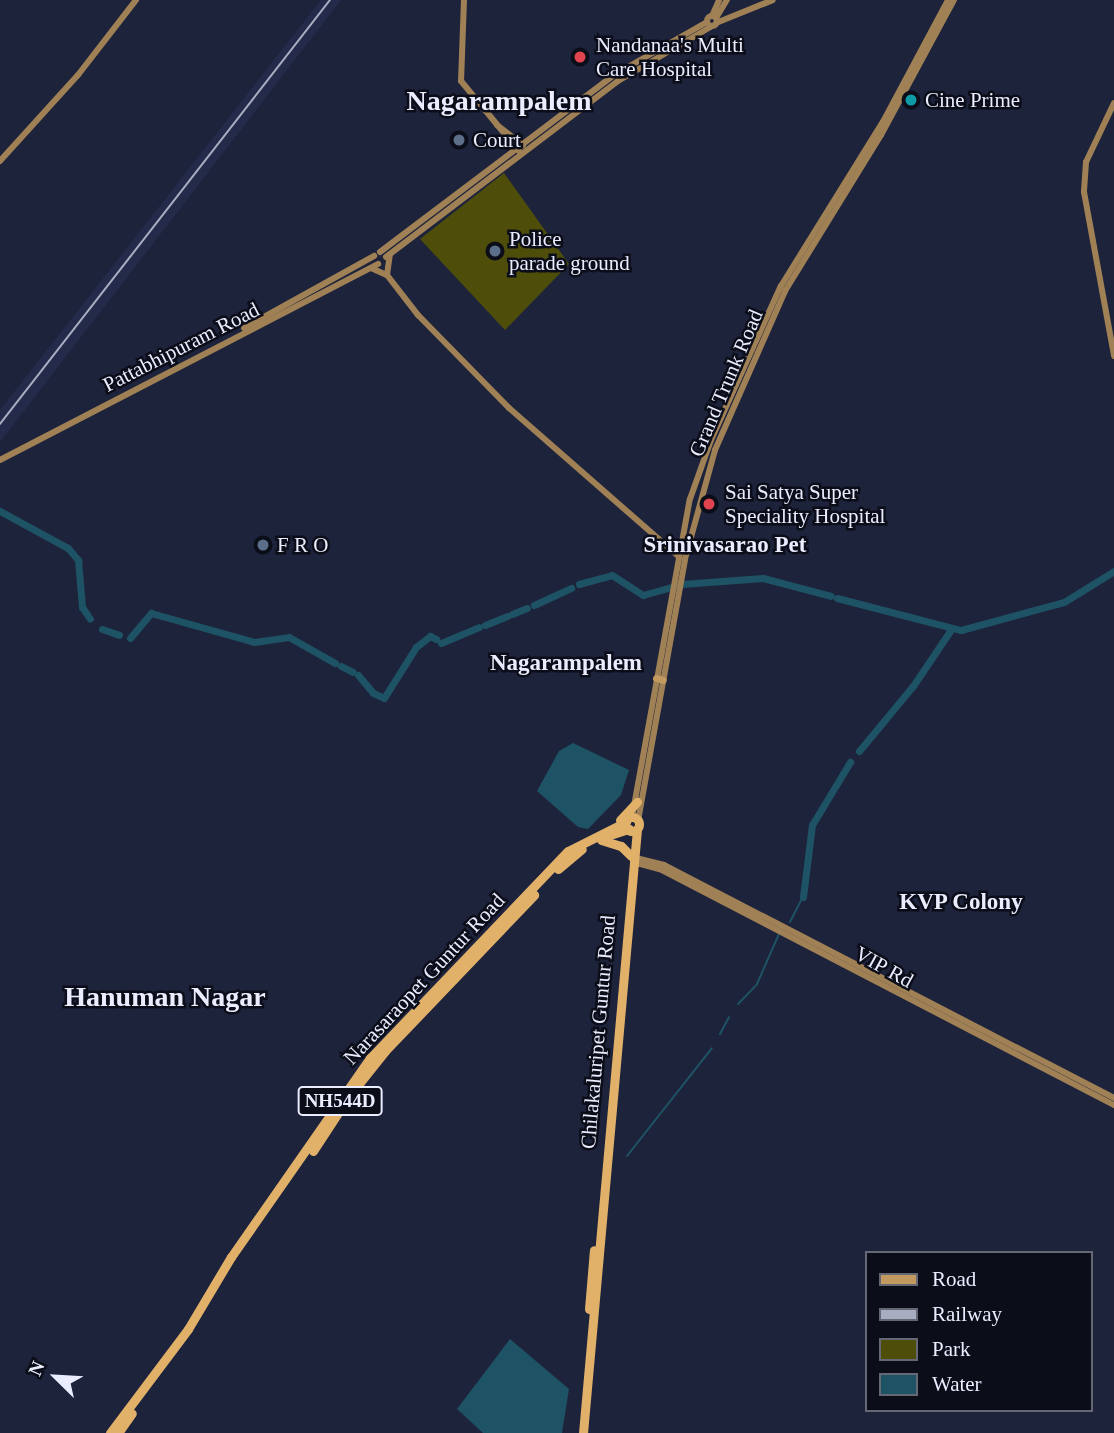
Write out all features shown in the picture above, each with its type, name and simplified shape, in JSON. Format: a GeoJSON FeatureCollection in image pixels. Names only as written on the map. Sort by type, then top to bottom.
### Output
{"type":"FeatureCollection","features":[{"type":"Feature","properties":{"kind":"highway","name":"NH544D"},"geometry":{"type":"LineString","coordinates":[[609,831],[637,802]]}},
{"type":"Feature","properties":{"kind":"highway","name":"Narasaraopet Guntur Road"},"geometry":{"type":"LineString","coordinates":[[110,1433],[188,1329],[232,1257],[370,1058],[564,855],[609,831],[632,825]]}},
{"type":"Feature","properties":{"kind":"highway","name":"Narasaraopet Guntur Road"},"geometry":{"type":"LineString","coordinates":[[118,1433],[184,1344],[231,1267],[378,1058],[571,856],[632,825]]}},
{"type":"Feature","properties":{"kind":"highway","name":"Chilakaluripet Guntur Road"},"geometry":{"type":"LineString","coordinates":[[599,1234],[633,859],[632,825]]}},
{"type":"Feature","properties":{"kind":"highway"},"geometry":{"type":"LineString","coordinates":[[601,840],[621,846],[633,859]]}},
{"type":"Feature","properties":{"kind":"highway"},"geometry":{"type":"LineString","coordinates":[[578,1433],[599,1234]]}},
{"type":"Feature","properties":{"kind":"highway"},"geometry":{"type":"LineString","coordinates":[[583,1433],[599,1234]]}},
{"type":"Feature","properties":{"kind":"street"},"geometry":{"type":"LineString","coordinates":[[0,162],[78,75],[136,0]]}},
{"type":"Feature","properties":{"kind":"street"},"geometry":{"type":"LineString","coordinates":[[464,0],[461,81],[497,125],[521,149]]}},
{"type":"Feature","properties":{"kind":"street"},"geometry":{"type":"LineString","coordinates":[[713,21],[719,0]]}},
{"type":"Feature","properties":{"kind":"street"},"geometry":{"type":"LineString","coordinates":[[713,21],[727,0]]}},
{"type":"Feature","properties":{"kind":"street"},"geometry":{"type":"LineString","coordinates":[[679,557],[509,408],[418,315],[387,275],[383,255],[521,149],[618,81],[713,21],[774,0]]}},
{"type":"Feature","properties":{"kind":"street","name":"Grand Trunk Road"},"geometry":{"type":"LineString","coordinates":[[679,573],[679,557],[696,480],[764,320],[805,242],[884,120],[948,0]]}},
{"type":"Feature","properties":{"kind":"street","name":"Grand Trunk Road"},"geometry":{"type":"LineString","coordinates":[[632,825],[675,591],[703,483],[770,323],[954,0]]}},
{"type":"Feature","properties":{"kind":"street"},"geometry":{"type":"LineString","coordinates":[[1114,103],[1086,162],[1084,192],[1114,356]]}},
{"type":"Feature","properties":{"kind":"street","name":"Pattabhipuram Road"},"geometry":{"type":"LineString","coordinates":[[0,459],[378,264],[383,255]]}},
{"type":"Feature","properties":{"kind":"street","name":"Pattabhipuram Road"},"geometry":{"type":"LineString","coordinates":[[195,357],[383,255]]}},
{"type":"Feature","properties":{"kind":"street"},"geometry":{"type":"LineString","coordinates":[[370,268],[387,275]]}},
{"type":"Feature","properties":{"kind":"street","name":"Grand Trunk Road"},"geometry":{"type":"LineString","coordinates":[[632,825],[660,679]]}},
{"type":"Feature","properties":{"kind":"street","name":"VIP Rd"},"geometry":{"type":"LineString","coordinates":[[633,859],[650,858],[1114,1105]]}},
{"type":"Feature","properties":{"kind":"street","name":"VIP Rd"},"geometry":{"type":"LineString","coordinates":[[781,928],[1114,1098]]}},
{"type":"Feature","properties":{"kind":"shaded area"},"geometry":{"type":"Polygon","coordinates":[[[321,0],[341,0],[0,442],[0,410],[321,0]]]}},
{"type":"Feature","properties":{"kind":"green space","name":"Police parade ground"},"geometry":{"type":"Polygon","coordinates":[[[504,173],[569,264],[505,330],[420,239],[504,173]]]}},
{"type":"Feature","properties":{"kind":"water"},"geometry":{"type":"Polygon","coordinates":[[[573,743],[629,770],[621,795],[588,829],[578,827],[537,791],[559,751],[573,743]]]}},
{"type":"Feature","properties":{"kind":"water"},"geometry":{"type":"Polygon","coordinates":[[[510,1339],[569,1389],[562,1433],[483,1433],[457,1409],[510,1339]]]}},
{"type":"Feature","properties":{"kind":"waterway"},"geometry":{"type":"LineString","coordinates":[[0,511],[68,548],[78,560],[82,607],[90,619]]}},
{"type":"Feature","properties":{"kind":"waterway"},"geometry":{"type":"LineString","coordinates":[[837,598],[961,630],[1064,602],[1114,571]]}},
{"type":"Feature","properties":{"kind":"waterway"},"geometry":{"type":"LineString","coordinates":[[579,584],[612,575],[643,595],[682,584],[763,578],[831,596]]}},
{"type":"Feature","properties":{"kind":"waterway"},"geometry":{"type":"LineString","coordinates":[[534,605],[571,588]]}},
{"type":"Feature","properties":{"kind":"waterway"},"geometry":{"type":"LineString","coordinates":[[512,614],[527,608]]}},
{"type":"Feature","properties":{"kind":"waterway"},"geometry":{"type":"LineString","coordinates":[[130,638],[151,613],[254,642],[289,637],[335,663]]}},
{"type":"Feature","properties":{"kind":"waterway"},"geometry":{"type":"LineString","coordinates":[[485,625],[507,616]]}},
{"type":"Feature","properties":{"kind":"waterway"},"geometry":{"type":"LineString","coordinates":[[441,643],[479,627]]}},
{"type":"Feature","properties":{"kind":"waterway"},"geometry":{"type":"LineString","coordinates":[[102,629],[119,635]]}},
{"type":"Feature","properties":{"kind":"waterway"},"geometry":{"type":"LineString","coordinates":[[859,751],[913,686],[950,631]]}},
{"type":"Feature","properties":{"kind":"waterway"},"geometry":{"type":"LineString","coordinates":[[358,675],[373,693],[384,698],[416,647],[430,636],[436,639]]}},
{"type":"Feature","properties":{"kind":"waterway"},"geometry":{"type":"LineString","coordinates":[[341,666],[353,672]]}},
{"type":"Feature","properties":{"kind":"waterway"},"geometry":{"type":"LineString","coordinates":[[803,897],[812,825],[850,762]]}},
{"type":"Feature","properties":{"kind":"waterway"},"geometry":{"type":"LineString","coordinates":[[790,922],[803,897]]}},
{"type":"Feature","properties":{"kind":"waterway"},"geometry":{"type":"LineString","coordinates":[[738,1004],[757,984],[779,934]]}},
{"type":"Feature","properties":{"kind":"waterway"},"geometry":{"type":"LineString","coordinates":[[720,1034],[729,1017]]}},
{"type":"Feature","properties":{"kind":"waterway"},"geometry":{"type":"LineString","coordinates":[[627,1156],[712,1048]]}},
{"type":"Feature","properties":{"kind":"railway"},"geometry":{"type":"LineString","coordinates":[[0,424],[330,0]]}},
{"type":"Feature","properties":{"kind":"place","name":"Nandanaa's Multi Care Hospital"},"geometry":{"type":"Point","coordinates":[580,57]}},
{"type":"Feature","properties":{"kind":"place","name":"Cine Prime"},"geometry":{"type":"Point","coordinates":[911,100]}},
{"type":"Feature","properties":{"kind":"place","name":"Court"},"geometry":{"type":"Point","coordinates":[459,140]}},
{"type":"Feature","properties":{"kind":"place","name":"Police parade ground"},"geometry":{"type":"Point","coordinates":[495,251]}},
{"type":"Feature","properties":{"kind":"place","name":"Sai Satya Super Speciality Hospital"},"geometry":{"type":"Point","coordinates":[709,504]}},
{"type":"Feature","properties":{"kind":"place","name":"F R O"},"geometry":{"type":"Point","coordinates":[263,545]}},
{"type":"Feature","properties":{"kind":"district","name":"Nagarampalem"},"geometry":{"type":"Point","coordinates":[499,101]}},
{"type":"Feature","properties":{"kind":"district","name":"Srinivasarao Pet"},"geometry":{"type":"Point","coordinates":[725,545]}},
{"type":"Feature","properties":{"kind":"district","name":"Nagarampalem"},"geometry":{"type":"Point","coordinates":[566,663]}},
{"type":"Feature","properties":{"kind":"district","name":"KVP Colony"},"geometry":{"type":"Point","coordinates":[961,902]}},
{"type":"Feature","properties":{"kind":"district","name":"Hanuman Nagar"},"geometry":{"type":"Point","coordinates":[165,997]}}]}
